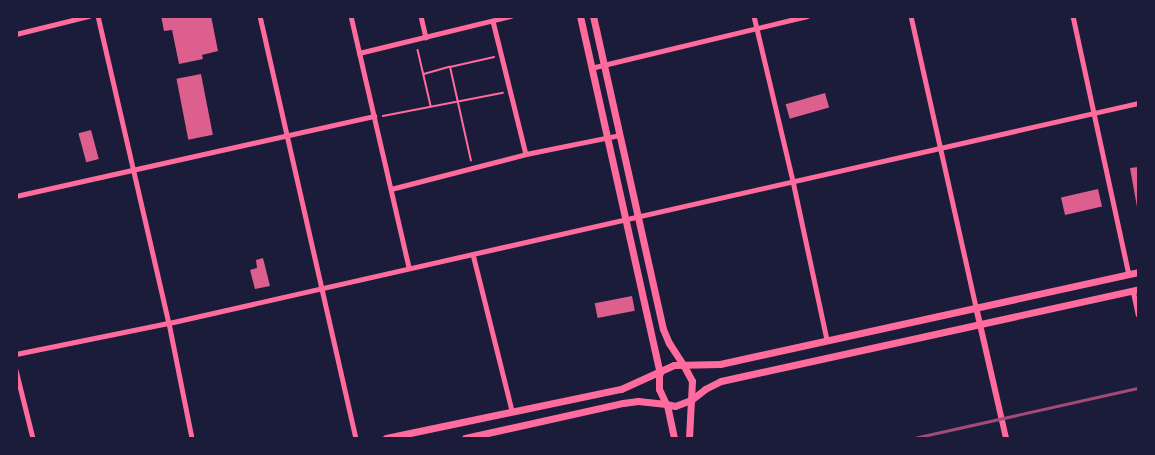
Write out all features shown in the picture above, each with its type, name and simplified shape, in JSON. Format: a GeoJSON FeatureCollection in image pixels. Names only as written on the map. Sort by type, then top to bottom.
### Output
{"type":"FeatureCollection","features":[{"type":"Feature","properties":{"kind":"main road"},"geometry":{"type":"LineString","coordinates":[[580,16],[659,373],[659,389],[667,404],[674,438]]}},
{"type":"Feature","properties":{"kind":"main road"},"geometry":{"type":"LineString","coordinates":[[593,16],[663,329],[669,344],[692,381],[689,438]]}},
{"type":"Feature","properties":{"kind":"main road"},"geometry":{"type":"LineString","coordinates":[[386,438],[621,389],[659,373],[667,367],[720,364],[1138,272]]}},
{"type":"Feature","properties":{"kind":"main road"},"geometry":{"type":"LineString","coordinates":[[465,438],[623,403],[638,401],[675,406],[691,400],[705,389],[721,381],[1136,289]]}},
{"type":"Feature","properties":{"kind":"street"},"geometry":{"type":"LineString","coordinates":[[16,34],[89,16]]}},
{"type":"Feature","properties":{"kind":"street"},"geometry":{"type":"LineString","coordinates":[[98,16],[169,322],[192,438]]}},
{"type":"Feature","properties":{"kind":"street"},"geometry":{"type":"LineString","coordinates":[[260,16],[356,438]]}},
{"type":"Feature","properties":{"kind":"street"},"geometry":{"type":"LineString","coordinates":[[351,16],[409,267]]}},
{"type":"Feature","properties":{"kind":"street"},"geometry":{"type":"LineString","coordinates":[[421,16],[426,37]]}},
{"type":"Feature","properties":{"kind":"street"},"geometry":{"type":"LineString","coordinates":[[359,53],[511,16]]}},
{"type":"Feature","properties":{"kind":"street"},"geometry":{"type":"LineString","coordinates":[[754,16],[827,339]]}},
{"type":"Feature","properties":{"kind":"street"},"geometry":{"type":"LineString","coordinates":[[591,68],[603,63],[807,16]]}},
{"type":"Feature","properties":{"kind":"street"},"geometry":{"type":"LineString","coordinates":[[911,16],[1006,438]]}},
{"type":"Feature","properties":{"kind":"street"},"geometry":{"type":"LineString","coordinates":[[1073,16],[1129,274]]}},
{"type":"Feature","properties":{"kind":"street"},"geometry":{"type":"LineString","coordinates":[[493,21],[526,154]]}},
{"type":"Feature","properties":{"kind":"street"},"geometry":{"type":"LineString","coordinates":[[16,354],[473,254],[1138,103]]}},
{"type":"Feature","properties":{"kind":"street"},"geometry":{"type":"LineString","coordinates":[[16,196],[374,116]]}},
{"type":"Feature","properties":{"kind":"street"},"geometry":{"type":"LineString","coordinates":[[391,189],[526,154],[620,135]]}},
{"type":"Feature","properties":{"kind":"street"},"geometry":{"type":"LineString","coordinates":[[473,254],[512,411]]}},
{"type":"Feature","properties":{"kind":"street"},"geometry":{"type":"LineString","coordinates":[[1136,289],[1138,314]]}},
{"type":"Feature","properties":{"kind":"street"},"geometry":{"type":"LineString","coordinates":[[16,370],[33,438]]}},
{"type":"Feature","properties":{"kind":"path"},"geometry":{"type":"LineString","coordinates":[[418,50],[431,107]]}},
{"type":"Feature","properties":{"kind":"path"},"geometry":{"type":"LineString","coordinates":[[424,75],[495,56]]}},
{"type":"Feature","properties":{"kind":"path"},"geometry":{"type":"LineString","coordinates":[[450,67],[471,165]]}},
{"type":"Feature","properties":{"kind":"path"},"geometry":{"type":"LineString","coordinates":[[383,116],[504,93]]}},
{"type":"Feature","properties":{"kind":"building"},"geometry":{"type":"Polygon","coordinates":[[[161,16],[211,16],[218,51],[202,55],[203,59],[179,64],[172,30],[164,31],[161,16]]]}},
{"type":"Feature","properties":{"kind":"building"},"geometry":{"type":"Polygon","coordinates":[[[201,74],[213,135],[188,140],[176,79],[201,74]]]}},
{"type":"Feature","properties":{"kind":"building"},"geometry":{"type":"Polygon","coordinates":[[[825,93],[829,107],[790,119],[786,104],[825,93]]]}},
{"type":"Feature","properties":{"kind":"building"},"geometry":{"type":"Polygon","coordinates":[[[91,130],[99,159],[86,162],[78,133],[91,130]]]}},
{"type":"Feature","properties":{"kind":"building"},"geometry":{"type":"Polygon","coordinates":[[[1138,167],[1138,207],[1137,207],[1130,168],[1138,167]]]}},
{"type":"Feature","properties":{"kind":"building"},"geometry":{"type":"Polygon","coordinates":[[[1098,189],[1102,207],[1065,215],[1061,198],[1098,189]]]}},
{"type":"Feature","properties":{"kind":"building"},"geometry":{"type":"Polygon","coordinates":[[[263,258],[270,286],[255,289],[250,270],[257,268],[256,260],[263,258]]]}},
{"type":"Feature","properties":{"kind":"building"},"geometry":{"type":"Polygon","coordinates":[[[632,296],[635,311],[598,318],[595,303],[632,296]]]}},
{"type":"Feature","properties":{"kind":"railway"},"geometry":{"type":"LineString","coordinates":[[914,438],[1138,388]]}}]}
